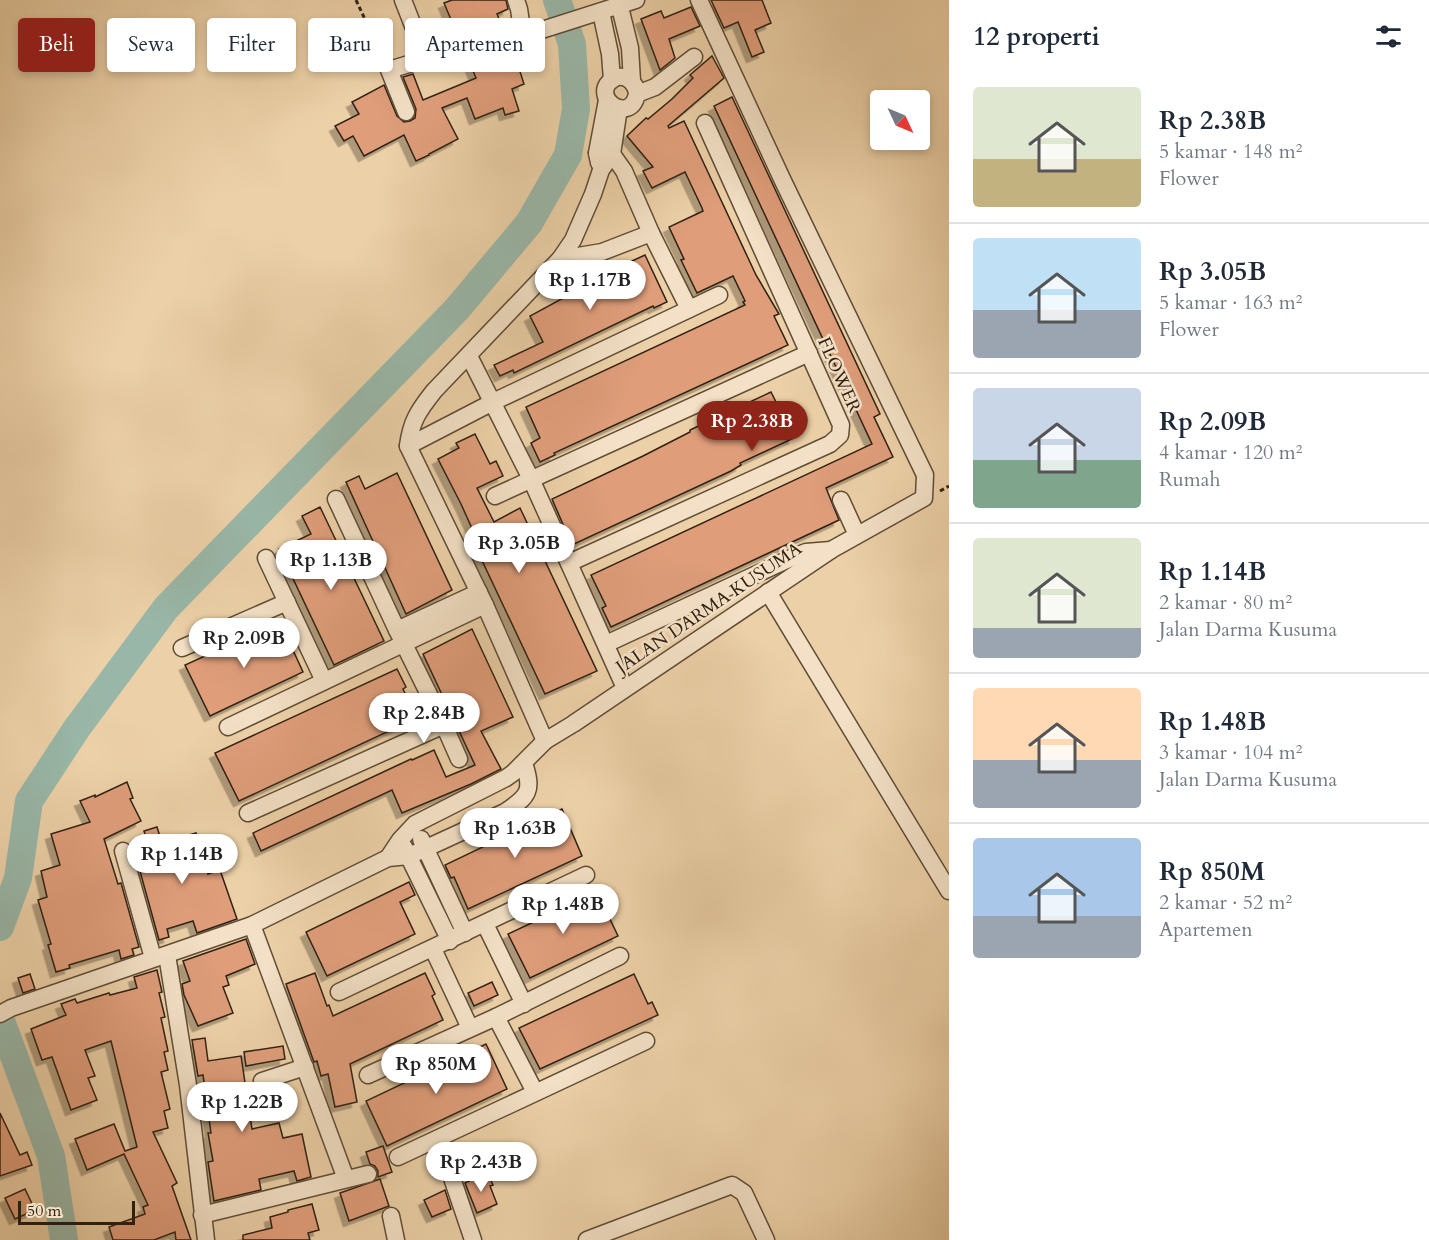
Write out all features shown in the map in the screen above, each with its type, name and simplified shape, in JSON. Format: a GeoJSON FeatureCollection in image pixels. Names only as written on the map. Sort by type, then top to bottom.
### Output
{"type":"FeatureCollection","features":[{"type":"Feature","properties":{"kind":"street"},"geometry":{"type":"LineString","coordinates":[[403,0],[410,18]]}},
{"type":"Feature","properties":{"kind":"street"},"geometry":{"type":"LineString","coordinates":[[516,0],[520,18]]}},
{"type":"Feature","properties":{"kind":"street"},"geometry":{"type":"LineString","coordinates":[[545,29],[636,0]]}},
{"type":"Feature","properties":{"kind":"street","name":"JALAN DARMA KUSUMA"},"geometry":{"type":"LineString","coordinates":[[388,858],[415,824],[506,778],[545,741],[689,647],[768,591],[831,550],[924,498],[925,475],[783,181],[699,0]]}},
{"type":"Feature","properties":{"kind":"street"},"geometry":{"type":"LineString","coordinates":[[620,7],[630,48],[634,87],[633,103],[624,108],[613,104],[606,93],[607,86],[612,80],[626,77],[634,87]]}},
{"type":"Feature","properties":{"kind":"street"},"geometry":{"type":"LineString","coordinates":[[601,12],[610,54],[612,80]]}},
{"type":"Feature","properties":{"kind":"street"},"geometry":{"type":"LineString","coordinates":[[634,87],[655,87],[694,57]]}},
{"type":"Feature","properties":{"kind":"street"},"geometry":{"type":"LineString","coordinates":[[390,72],[406,112]]}},
{"type":"Feature","properties":{"kind":"street"},"geometry":{"type":"LineString","coordinates":[[545,741],[482,599],[408,446],[414,418],[434,391],[560,259],[582,221],[601,170],[613,104]]}},
{"type":"Feature","properties":{"kind":"street","name":"FLOWER"},"geometry":{"type":"LineString","coordinates":[[569,563],[830,444],[840,435],[841,425],[705,123]]}},
{"type":"Feature","properties":{"kind":"street"},"geometry":{"type":"LineString","coordinates":[[604,154],[624,171],[651,233],[689,309]]}},
{"type":"Feature","properties":{"kind":"street"},"geometry":{"type":"LineString","coordinates":[[560,259],[602,252],[651,233]]}},
{"type":"Feature","properties":{"kind":"street"},"geometry":{"type":"LineString","coordinates":[[408,446],[493,402],[719,295]]}},
{"type":"Feature","properties":{"kind":"street"},"geometry":{"type":"LineString","coordinates":[[495,496],[808,352]]}},
{"type":"Feature","properties":{"kind":"street"},"geometry":{"type":"LineString","coordinates":[[469,356],[531,479],[625,688]]}},
{"type":"Feature","properties":{"kind":"street"},"geometry":{"type":"LineString","coordinates":[[336,499],[459,759]]}},
{"type":"Feature","properties":{"kind":"street"},"geometry":{"type":"LineString","coordinates":[[841,500],[857,535]]}},
{"type":"Feature","properties":{"kind":"street"},"geometry":{"type":"LineString","coordinates":[[606,644],[789,559],[806,552],[831,550]]}},
{"type":"Feature","properties":{"kind":"street"},"geometry":{"type":"LineString","coordinates":[[266,558],[324,681]]}},
{"type":"Feature","properties":{"kind":"street"},"geometry":{"type":"LineString","coordinates":[[768,591],[949,891]]}},
{"type":"Feature","properties":{"kind":"street"},"geometry":{"type":"LineString","coordinates":[[228,727],[324,681],[400,637],[482,599]]}},
{"type":"Feature","properties":{"kind":"street"},"geometry":{"type":"LineString","coordinates":[[182,648],[287,602]]}},
{"type":"Feature","properties":{"kind":"street"},"geometry":{"type":"LineString","coordinates":[[248,813],[444,725]]}},
{"type":"Feature","properties":{"kind":"street","name":"JALAN DARMA KUSUMA"},"geometry":{"type":"LineString","coordinates":[[5,1011],[252,926],[388,858],[409,856],[505,812],[517,804],[529,791],[530,783],[524,763]]}},
{"type":"Feature","properties":{"kind":"street"},"geometry":{"type":"LineString","coordinates":[[415,824],[458,937]]}},
{"type":"Feature","properties":{"kind":"street"},"geometry":{"type":"LineString","coordinates":[[400,840],[458,937]]}},
{"type":"Feature","properties":{"kind":"street"},"geometry":{"type":"LineString","coordinates":[[123,851],[160,956],[188,1085],[206,1240]]}},
{"type":"Feature","properties":{"kind":"street"},"geometry":{"type":"LineString","coordinates":[[339,992],[586,875]]}},
{"type":"Feature","properties":{"kind":"street"},"geometry":{"type":"LineString","coordinates":[[485,924],[524,1004]]}},
{"type":"Feature","properties":{"kind":"street"},"geometry":{"type":"LineString","coordinates":[[252,926],[346,1179]]}},
{"type":"Feature","properties":{"kind":"street"},"geometry":{"type":"LineString","coordinates":[[433,949],[470,1028]]}},
{"type":"Feature","properties":{"kind":"street"},"geometry":{"type":"LineString","coordinates":[[368,1075],[524,1004],[620,956]]}},
{"type":"Feature","properties":{"kind":"street"},"geometry":{"type":"LineString","coordinates":[[496,1017],[535,1092]]}},
{"type":"Feature","properties":{"kind":"street"},"geometry":{"type":"LineString","coordinates":[[398,1157],[646,1041]]}},
{"type":"Feature","properties":{"kind":"street"},"geometry":{"type":"LineString","coordinates":[[262,1081],[304,1067]]}},
{"type":"Feature","properties":{"kind":"street"},"geometry":{"type":"LineString","coordinates":[[202,1215],[368,1174]]}},
{"type":"Feature","properties":{"kind":"street"},"geometry":{"type":"LineString","coordinates":[[451,1174],[473,1240]]}},
{"type":"Feature","properties":{"kind":"street"},"geometry":{"type":"LineString","coordinates":[[596,1238],[732,1185],[744,1193],[766,1240]]}},
{"type":"Feature","properties":{"kind":"street"},"geometry":{"type":"LineString","coordinates":[[391,1216],[396,1240]]}},
{"type":"Feature","properties":{"kind":"path"},"geometry":{"type":"LineString","coordinates":[[356,0],[364,18]]}},
{"type":"Feature","properties":{"kind":"building"},"geometry":{"type":"Polygon","coordinates":[[[452,0],[506,0],[508,9],[497,14],[499,18],[450,18],[444,3],[452,0]]]}},
{"type":"Feature","properties":{"kind":"building"},"geometry":{"type":"Polygon","coordinates":[[[711,0],[762,0],[771,23],[755,30],[764,52],[752,57],[738,22],[724,28],[711,0]]]}},
{"type":"Feature","properties":{"kind":"building"},"geometry":{"type":"Polygon","coordinates":[[[691,7],[700,26],[669,39],[675,58],[660,70],[641,19],[661,11],[664,18],[691,7]]]}},
{"type":"Feature","properties":{"kind":"building"},"geometry":{"type":"Polygon","coordinates":[[[712,56],[724,78],[668,126],[669,128],[684,121],[756,275],[779,314],[774,316],[788,345],[554,453],[555,455],[540,462],[531,443],[540,438],[526,407],[745,305],[733,276],[697,293],[681,260],[684,259],[669,227],[703,211],[702,208],[685,172],[652,188],[643,171],[653,167],[627,136],[646,118],[648,119],[672,99],[693,78],[690,75],[712,56]]]}},
{"type":"Feature","properties":{"kind":"building"},"geometry":{"type":"Polygon","coordinates":[[[474,72],[520,72],[524,84],[512,89],[519,111],[505,115],[503,108],[475,119],[467,98],[442,108],[458,139],[416,161],[404,135],[364,156],[353,136],[344,141],[335,126],[359,114],[352,102],[384,85],[397,116],[404,122],[415,118],[416,109],[403,77],[413,74],[423,100],[476,78],[474,72]]]}},
{"type":"Feature","properties":{"kind":"building"},"geometry":{"type":"Polygon","coordinates":[[[732,97],[880,414],[874,417],[893,457],[826,488],[839,520],[611,627],[602,608],[606,606],[591,575],[872,444],[714,106],[732,97]]]}},
{"type":"Feature","properties":{"kind":"building"},"geometry":{"type":"Polygon","coordinates":[[[645,255],[667,302],[654,308],[653,306],[514,373],[513,370],[500,376],[494,365],[543,342],[530,316],[580,289],[578,284],[645,255]]]}},
{"type":"Feature","properties":{"kind":"building"},"geometry":{"type":"Polygon","coordinates":[[[771,392],[794,438],[740,463],[741,465],[731,471],[572,545],[552,499],[771,392]]]}},
{"type":"Feature","properties":{"kind":"building"},"geometry":{"type":"Polygon","coordinates":[[[475,434],[490,464],[496,461],[503,476],[477,488],[494,522],[520,508],[597,671],[545,694],[470,535],[474,533],[438,459],[459,448],[456,443],[475,434]]]}},
{"type":"Feature","properties":{"kind":"building"},"geometry":{"type":"Polygon","coordinates":[[[397,473],[452,590],[406,614],[346,482],[359,476],[365,489],[397,473]]]}},
{"type":"Feature","properties":{"kind":"building"},"geometry":{"type":"Polygon","coordinates":[[[320,507],[384,641],[334,665],[279,549],[311,534],[302,516],[320,507]]]}},
{"type":"Feature","properties":{"kind":"building"},"geometry":{"type":"Polygon","coordinates":[[[280,622],[303,672],[210,716],[185,665],[280,622]]]}},
{"type":"Feature","properties":{"kind":"building"},"geometry":{"type":"Polygon","coordinates":[[[472,629],[513,717],[481,731],[501,769],[402,813],[392,790],[261,851],[253,833],[411,759],[434,750],[446,777],[475,765],[423,654],[472,629]]]}},
{"type":"Feature","properties":{"kind":"building"},"geometry":{"type":"Polygon","coordinates":[[[397,669],[406,687],[403,689],[417,718],[239,801],[215,753],[397,669]]]}},
{"type":"Feature","properties":{"kind":"building"},"geometry":{"type":"Polygon","coordinates":[[[127,782],[133,798],[130,799],[141,821],[104,839],[118,884],[121,883],[139,947],[132,949],[134,955],[121,959],[119,950],[69,965],[70,968],[56,972],[48,945],[51,944],[38,900],[47,897],[41,871],[60,865],[51,834],[90,822],[80,801],[95,795],[95,797],[127,782]]]}},
{"type":"Feature","properties":{"kind":"building"},"geometry":{"type":"Polygon","coordinates":[[[562,809],[582,856],[468,909],[454,877],[451,878],[445,865],[562,809]]]}},
{"type":"Feature","properties":{"kind":"building"},"geometry":{"type":"Polygon","coordinates":[[[157,827],[162,843],[196,833],[208,874],[220,870],[237,919],[197,933],[193,921],[167,929],[169,937],[159,940],[135,853],[150,849],[144,831],[157,827]]]}},
{"type":"Feature","properties":{"kind":"building"},"geometry":{"type":"Polygon","coordinates":[[[409,882],[415,895],[400,902],[415,934],[327,976],[306,932],[409,882]]]}},
{"type":"Feature","properties":{"kind":"building"},"geometry":{"type":"Polygon","coordinates":[[[597,892],[618,936],[530,978],[508,934],[597,892]]]}},
{"type":"Feature","properties":{"kind":"building"},"geometry":{"type":"Polygon","coordinates":[[[246,939],[255,964],[226,976],[229,985],[223,987],[233,1013],[198,1026],[184,995],[182,984],[190,981],[183,961],[246,939]]]}},
{"type":"Feature","properties":{"kind":"building"},"geometry":{"type":"Polygon","coordinates":[[[157,970],[162,992],[159,993],[165,1017],[161,1018],[168,1051],[164,1052],[168,1070],[161,1072],[170,1109],[164,1111],[168,1128],[153,1132],[177,1183],[172,1186],[191,1240],[176,1240],[175,1232],[154,1240],[113,1240],[109,1227],[145,1214],[143,1207],[148,1205],[124,1154],[87,1170],[75,1139],[114,1124],[125,1151],[137,1147],[111,1041],[85,1050],[95,1076],[88,1078],[97,1100],[71,1110],[52,1057],[42,1060],[31,1029],[66,1015],[61,1004],[75,999],[77,1003],[109,993],[110,995],[137,988],[134,977],[157,970]]]}},
{"type":"Feature","properties":{"kind":"building"},"geometry":{"type":"Polygon","coordinates":[[[315,973],[333,1016],[425,973],[435,994],[432,996],[443,1020],[350,1064],[357,1102],[335,1107],[328,1074],[321,1076],[317,1061],[314,1062],[286,984],[315,973]]]}},
{"type":"Feature","properties":{"kind":"building"},"geometry":{"type":"Polygon","coordinates":[[[30,974],[35,989],[23,993],[18,978],[30,974]]]}},
{"type":"Feature","properties":{"kind":"building"},"geometry":{"type":"Polygon","coordinates":[[[634,974],[648,1004],[652,1002],[658,1015],[540,1069],[519,1028],[634,974]]]}},
{"type":"Feature","properties":{"kind":"building"},"geometry":{"type":"Polygon","coordinates":[[[492,982],[498,995],[474,1006],[468,993],[492,982]]]}},
{"type":"Feature","properties":{"kind":"building"},"geometry":{"type":"Polygon","coordinates":[[[205,1038],[208,1061],[241,1056],[252,1129],[279,1123],[283,1138],[302,1134],[311,1177],[297,1181],[294,1171],[259,1179],[261,1190],[214,1201],[208,1162],[213,1161],[208,1133],[211,1133],[203,1075],[198,1076],[192,1040],[205,1038]]]}},
{"type":"Feature","properties":{"kind":"building"},"geometry":{"type":"Polygon","coordinates":[[[486,1044],[507,1089],[387,1146],[366,1101],[486,1044]]]}},
{"type":"Feature","properties":{"kind":"building"},"geometry":{"type":"Polygon","coordinates":[[[283,1046],[285,1059],[246,1066],[244,1052],[283,1046]]]}},
{"type":"Feature","properties":{"kind":"building"},"geometry":{"type":"Polygon","coordinates":[[[0,1113],[20,1155],[27,1152],[32,1165],[0,1176],[0,1113]]]}},
{"type":"Feature","properties":{"kind":"building"},"geometry":{"type":"Polygon","coordinates":[[[383,1146],[392,1172],[378,1177],[378,1171],[370,1164],[366,1152],[383,1146]]]}},
{"type":"Feature","properties":{"kind":"building"},"geometry":{"type":"Polygon","coordinates":[[[487,1172],[493,1185],[490,1186],[497,1204],[477,1213],[465,1183],[487,1172]]]}},
{"type":"Feature","properties":{"kind":"building"},"geometry":{"type":"Polygon","coordinates":[[[380,1179],[389,1206],[349,1221],[340,1193],[380,1179]]]}},
{"type":"Feature","properties":{"kind":"building"},"geometry":{"type":"Polygon","coordinates":[[[25,1189],[35,1210],[15,1219],[5,1198],[25,1189]]]}},
{"type":"Feature","properties":{"kind":"building"},"geometry":{"type":"Polygon","coordinates":[[[445,1190],[451,1209],[432,1217],[424,1200],[445,1190]]]}},
{"type":"Feature","properties":{"kind":"building"},"geometry":{"type":"Polygon","coordinates":[[[312,1204],[319,1230],[308,1233],[310,1240],[243,1240],[243,1235],[272,1228],[270,1217],[312,1204]]]}},
{"type":"Feature","properties":{"kind":"waterway"},"geometry":{"type":"LineString","coordinates":[[0,927],[18,878],[29,801],[77,728],[166,608],[457,309],[529,223],[568,155],[576,109],[572,44],[557,0]]}},
{"type":"Feature","properties":{"kind":"waterway"},"geometry":{"type":"LineString","coordinates":[[0,1018],[51,1156],[64,1240]]}}]}
